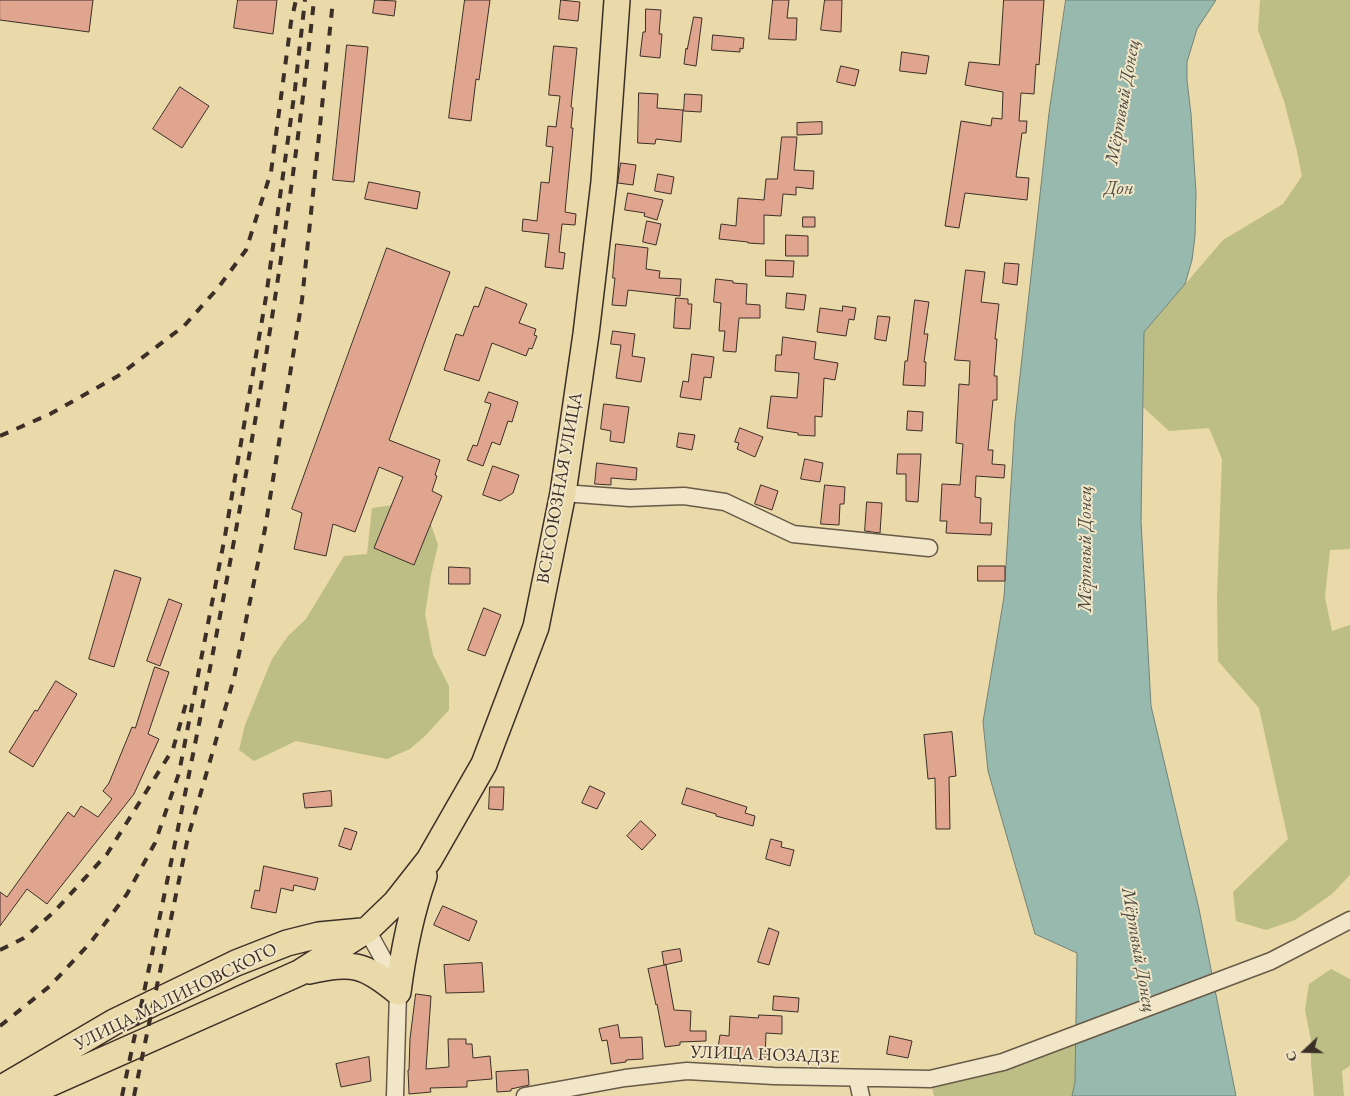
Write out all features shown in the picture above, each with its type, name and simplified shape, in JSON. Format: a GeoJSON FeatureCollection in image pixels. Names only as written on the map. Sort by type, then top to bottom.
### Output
{"type":"FeatureCollection","features":[{"type":"Feature","properties":{"kind":"highway","name":"ВСЕСОЮЗНАЯ УЛИЦА"},"geometry":{"type":"LineString","coordinates":[[367,930],[396,902],[430,860],[484,764],[536,627],[563,493],[586,334],[604,182],[617,0]]}},
{"type":"Feature","properties":{"kind":"highway"},"geometry":{"type":"LineString","coordinates":[[398,992],[414,903],[430,860]]}},
{"type":"Feature","properties":{"kind":"highway","name":"УЛИЦА МАЛИНОВСКОГО"},"geometry":{"type":"LineString","coordinates":[[22,1096],[299,973],[367,930]]}},
{"type":"Feature","properties":{"kind":"highway","name":"УЛИЦА МАЛИНОВСКОГО"},"geometry":{"type":"LineString","coordinates":[[0,1089],[114,1022],[236,964],[287,943],[319,935],[367,930]]}},
{"type":"Feature","properties":{"kind":"highway"},"geometry":{"type":"LineString","coordinates":[[299,973],[351,966],[366,969],[398,992]]}},
{"type":"Feature","properties":{"kind":"street"},"geometry":{"type":"LineString","coordinates":[[563,493],[630,498],[684,496],[725,502],[793,534],[929,548]]}},
{"type":"Feature","properties":{"kind":"street","name":"УЛИЦА НОЗАДЗЕ"},"geometry":{"type":"LineString","coordinates":[[525,1096],[625,1078],[687,1071],[774,1076],[930,1079],[1003,1062],[1271,961],[1350,920]]}},
{"type":"Feature","properties":{"kind":"street"},"geometry":{"type":"LineString","coordinates":[[367,930],[387,966],[398,992],[395,1096]]}},
{"type":"Feature","properties":{"kind":"street"},"geometry":{"type":"LineString","coordinates":[[857,1078],[861,1096]]}},
{"type":"Feature","properties":{"kind":"green space"},"geometry":{"type":"Polygon","coordinates":[[[1260,0],[1350,0],[1350,549],[1330,550],[1325,597],[1332,631],[1350,625],[1350,875],[1332,894],[1295,920],[1266,930],[1236,921],[1233,892],[1288,839],[1259,708],[1218,661],[1217,596],[1222,459],[1209,428],[1169,431],[1143,407],[1144,332],[1223,240],[1283,204],[1302,176],[1284,101],[1258,30],[1260,0]]]}},
{"type":"Feature","properties":{"kind":"green space"},"geometry":{"type":"Polygon","coordinates":[[[423,501],[438,545],[425,614],[433,655],[449,686],[449,710],[410,749],[387,759],[296,741],[254,761],[239,750],[245,725],[272,659],[288,636],[306,619],[344,556],[367,554],[372,508],[423,501]]]}},
{"type":"Feature","properties":{"kind":"green space"},"geometry":{"type":"Polygon","coordinates":[[[1331,969],[1350,979],[1350,1066],[1342,1071],[1344,1096],[1314,1096],[1311,1040],[1305,1010],[1309,984],[1331,969]]]}},
{"type":"Feature","properties":{"kind":"green space"},"geometry":{"type":"Polygon","coordinates":[[[1076,1035],[1075,1082],[1072,1096],[934,1096],[930,1079],[1076,1035]]]}},
{"type":"Feature","properties":{"kind":"water"},"geometry":{"type":"Polygon","coordinates":[[[1066,0],[1216,0],[1197,29],[1187,62],[1196,193],[1195,236],[1192,260],[1185,284],[1144,332],[1141,521],[1151,706],[1199,909],[1236,1096],[1072,1096],[1075,1082],[1077,953],[1035,934],[988,771],[983,722],[1004,597],[1015,421],[1049,113],[1066,0]]]}},
{"type":"Feature","properties":{"kind":"building"},"geometry":{"type":"Polygon","coordinates":[[[0,0],[93,0],[89,32],[0,20],[0,0]]]}},
{"type":"Feature","properties":{"kind":"building"},"geometry":{"type":"Polygon","coordinates":[[[238,0],[277,0],[273,34],[234,28],[238,0]]]}},
{"type":"Feature","properties":{"kind":"building"},"geometry":{"type":"Polygon","coordinates":[[[375,0],[396,1],[394,16],[373,13],[375,0]]]}},
{"type":"Feature","properties":{"kind":"building"},"geometry":{"type":"Polygon","coordinates":[[[465,0],[490,0],[479,80],[476,79],[471,121],[449,118],[465,0]]]}},
{"type":"Feature","properties":{"kind":"building"},"geometry":{"type":"Polygon","coordinates":[[[561,0],[580,2],[578,21],[559,19],[561,0]]]}},
{"type":"Feature","properties":{"kind":"building"},"geometry":{"type":"Polygon","coordinates":[[[773,0],[789,0],[787,18],[797,18],[796,40],[769,39],[773,0]]]}},
{"type":"Feature","properties":{"kind":"building"},"geometry":{"type":"Polygon","coordinates":[[[825,0],[842,0],[841,32],[821,30],[825,0]]]}},
{"type":"Feature","properties":{"kind":"building"},"geometry":{"type":"Polygon","coordinates":[[[1004,0],[1044,0],[1039,65],[1036,64],[1034,94],[1021,93],[1019,121],[1027,121],[1026,133],[1022,133],[1016,177],[1029,178],[1027,200],[965,193],[959,228],[945,226],[961,121],[991,126],[992,118],[1002,119],[1003,92],[965,85],[969,62],[999,65],[1004,0]]]}},
{"type":"Feature","properties":{"kind":"building"},"geometry":{"type":"Polygon","coordinates":[[[646,9],[661,10],[660,58],[640,56],[643,32],[645,32],[646,9]]]}},
{"type":"Feature","properties":{"kind":"building"},"geometry":{"type":"Polygon","coordinates":[[[694,17],[702,18],[696,66],[684,64],[694,17]]]}},
{"type":"Feature","properties":{"kind":"building"},"geometry":{"type":"Polygon","coordinates":[[[713,35],[744,38],[743,49],[740,48],[740,52],[712,50],[713,35]]]}},
{"type":"Feature","properties":{"kind":"building"},"geometry":{"type":"Polygon","coordinates":[[[347,45],[368,47],[354,182],[333,180],[347,45]]]}},
{"type":"Feature","properties":{"kind":"building"},"geometry":{"type":"Polygon","coordinates":[[[554,46],[577,48],[571,107],[573,108],[571,128],[573,128],[565,212],[576,214],[575,225],[562,224],[559,252],[565,253],[563,269],[545,267],[549,234],[522,231],[523,219],[537,221],[541,182],[549,183],[553,147],[546,146],[548,126],[556,127],[560,96],[549,95],[554,46]]]}},
{"type":"Feature","properties":{"kind":"building"},"geometry":{"type":"Polygon","coordinates":[[[902,52],[929,56],[926,74],[900,71],[902,52]]]}},
{"type":"Feature","properties":{"kind":"building"},"geometry":{"type":"Polygon","coordinates":[[[841,66],[859,70],[855,86],[837,82],[841,66]]]}},
{"type":"Feature","properties":{"kind":"building"},"geometry":{"type":"Polygon","coordinates":[[[180,87],[209,106],[182,148],[153,129],[180,87]]]}},
{"type":"Feature","properties":{"kind":"building"},"geometry":{"type":"Polygon","coordinates":[[[639,93],[658,94],[657,108],[683,110],[681,142],[656,139],[655,144],[638,143],[639,93]]]}},
{"type":"Feature","properties":{"kind":"building"},"geometry":{"type":"Polygon","coordinates":[[[685,94],[702,95],[701,112],[684,111],[685,94]]]}},
{"type":"Feature","properties":{"kind":"building"},"geometry":{"type":"Polygon","coordinates":[[[822,122],[822,134],[797,135],[797,123],[822,122]]]}},
{"type":"Feature","properties":{"kind":"building"},"geometry":{"type":"Polygon","coordinates":[[[782,137],[797,137],[794,170],[814,171],[813,189],[796,187],[796,195],[783,194],[781,216],[764,215],[764,244],[719,239],[721,224],[736,226],[738,198],[764,200],[766,179],[777,179],[782,137]]]}},
{"type":"Feature","properties":{"kind":"building"},"geometry":{"type":"Polygon","coordinates":[[[621,163],[636,165],[633,185],[618,183],[621,163]]]}},
{"type":"Feature","properties":{"kind":"building"},"geometry":{"type":"Polygon","coordinates":[[[658,174],[674,177],[671,194],[655,191],[658,174]]]}},
{"type":"Feature","properties":{"kind":"building"},"geometry":{"type":"Polygon","coordinates":[[[369,182],[420,192],[417,209],[365,199],[369,182]]]}},
{"type":"Feature","properties":{"kind":"building"},"geometry":{"type":"Polygon","coordinates":[[[628,193],[663,200],[657,220],[644,216],[645,213],[625,210],[628,193]]]}},
{"type":"Feature","properties":{"kind":"building"},"geometry":{"type":"Polygon","coordinates":[[[803,217],[815,217],[815,227],[803,227],[803,217]]]}},
{"type":"Feature","properties":{"kind":"building"},"geometry":{"type":"Polygon","coordinates":[[[647,221],[661,224],[656,245],[643,242],[647,221]]]}},
{"type":"Feature","properties":{"kind":"building"},"geometry":{"type":"Polygon","coordinates":[[[786,235],[808,236],[808,256],[786,256],[786,235]]]}},
{"type":"Feature","properties":{"kind":"building"},"geometry":{"type":"Polygon","coordinates":[[[616,244],[648,248],[646,269],[660,271],[659,278],[681,279],[680,296],[628,290],[626,306],[612,305],[616,244]]]}},
{"type":"Feature","properties":{"kind":"building"},"geometry":{"type":"Polygon","coordinates":[[[387,248],[450,272],[389,440],[440,460],[432,491],[442,496],[414,565],[374,548],[403,477],[379,467],[355,532],[333,524],[326,556],[294,549],[302,513],[292,509],[387,248]]]}},
{"type":"Feature","properties":{"kind":"building"},"geometry":{"type":"Polygon","coordinates":[[[766,260],[794,261],[793,277],[766,276],[766,260]]]}},
{"type":"Feature","properties":{"kind":"building"},"geometry":{"type":"Polygon","coordinates":[[[1005,263],[1019,264],[1017,285],[1003,283],[1005,263]]]}},
{"type":"Feature","properties":{"kind":"building"},"geometry":{"type":"Polygon","coordinates":[[[966,270],[985,272],[981,302],[999,304],[995,339],[997,339],[994,376],[997,376],[997,400],[993,400],[988,450],[993,450],[992,464],[1005,465],[1004,478],[976,476],[975,497],[981,498],[980,523],[992,523],[991,535],[946,533],[947,521],[940,521],[942,484],[960,485],[963,444],[956,443],[959,384],[969,385],[970,361],[955,360],[966,270]]]}},
{"type":"Feature","properties":{"kind":"building"},"geometry":{"type":"Polygon","coordinates":[[[716,279],[747,284],[746,304],[760,305],[760,318],[739,318],[736,352],[723,351],[725,331],[719,331],[721,303],[714,302],[716,279]]]}},
{"type":"Feature","properties":{"kind":"building"},"geometry":{"type":"Polygon","coordinates":[[[486,287],[527,304],[519,323],[536,329],[534,335],[537,336],[532,349],[529,348],[526,356],[492,343],[479,381],[444,370],[456,334],[463,336],[474,306],[478,307],[486,287]]]}},
{"type":"Feature","properties":{"kind":"building"},"geometry":{"type":"Polygon","coordinates":[[[787,293],[806,295],[804,310],[786,308],[787,293]]]}},
{"type":"Feature","properties":{"kind":"building"},"geometry":{"type":"Polygon","coordinates":[[[676,298],[688,299],[688,304],[692,304],[690,329],[674,328],[676,298]]]}},
{"type":"Feature","properties":{"kind":"building"},"geometry":{"type":"Polygon","coordinates":[[[915,300],[929,302],[924,334],[928,334],[924,362],[926,362],[925,386],[903,385],[915,300]]]}},
{"type":"Feature","properties":{"kind":"building"},"geometry":{"type":"Polygon","coordinates":[[[843,306],[856,308],[854,320],[849,319],[846,336],[817,332],[820,308],[842,311],[843,306]]]}},
{"type":"Feature","properties":{"kind":"building"},"geometry":{"type":"Polygon","coordinates":[[[878,316],[890,317],[886,341],[875,339],[878,316]]]}},
{"type":"Feature","properties":{"kind":"building"},"geometry":{"type":"Polygon","coordinates":[[[613,331],[635,334],[632,356],[645,358],[641,382],[616,378],[621,345],[611,344],[613,331]]]}},
{"type":"Feature","properties":{"kind":"building"},"geometry":{"type":"Polygon","coordinates":[[[783,337],[816,342],[814,359],[838,363],[835,380],[824,378],[822,417],[815,416],[815,436],[798,435],[798,433],[767,428],[771,396],[797,398],[799,373],[775,371],[776,355],[781,355],[783,337]]]}},
{"type":"Feature","properties":{"kind":"building"},"geometry":{"type":"Polygon","coordinates":[[[692,354],[714,357],[711,378],[704,377],[701,400],[680,397],[683,381],[688,382],[692,354]]]}},
{"type":"Feature","properties":{"kind":"building"},"geometry":{"type":"Polygon","coordinates":[[[489,392],[518,402],[512,422],[508,421],[500,445],[492,442],[483,466],[467,460],[473,445],[477,446],[491,404],[485,402],[489,392]]]}},
{"type":"Feature","properties":{"kind":"building"},"geometry":{"type":"Polygon","coordinates":[[[604,404],[629,407],[624,443],[610,441],[611,431],[601,429],[604,404]]]}},
{"type":"Feature","properties":{"kind":"building"},"geometry":{"type":"Polygon","coordinates":[[[908,411],[923,412],[922,431],[907,430],[908,411]]]}},
{"type":"Feature","properties":{"kind":"building"},"geometry":{"type":"Polygon","coordinates":[[[740,428],[763,437],[755,457],[737,449],[739,443],[735,442],[740,428]]]}},
{"type":"Feature","properties":{"kind":"building"},"geometry":{"type":"Polygon","coordinates":[[[679,433],[695,435],[692,450],[677,447],[679,433]]]}},
{"type":"Feature","properties":{"kind":"building"},"geometry":{"type":"Polygon","coordinates":[[[898,454],[921,454],[918,502],[906,501],[906,474],[897,474],[898,454]]]}},
{"type":"Feature","properties":{"kind":"building"},"geometry":{"type":"Polygon","coordinates":[[[805,459],[823,463],[820,482],[801,479],[805,459]]]}},
{"type":"Feature","properties":{"kind":"building"},"geometry":{"type":"Polygon","coordinates":[[[597,463],[637,468],[636,480],[611,478],[611,485],[595,484],[597,463]]]}},
{"type":"Feature","properties":{"kind":"building"},"geometry":{"type":"Polygon","coordinates":[[[493,466],[519,475],[513,493],[500,501],[483,495],[493,466]]]}},
{"type":"Feature","properties":{"kind":"building"},"geometry":{"type":"Polygon","coordinates":[[[761,485],[778,491],[772,510],[755,504],[761,485]]]}},
{"type":"Feature","properties":{"kind":"building"},"geometry":{"type":"Polygon","coordinates":[[[825,485],[845,487],[844,504],[840,504],[839,525],[821,524],[825,485]]]}},
{"type":"Feature","properties":{"kind":"building"},"geometry":{"type":"Polygon","coordinates":[[[867,502],[882,503],[880,533],[865,531],[867,502]]]}},
{"type":"Feature","properties":{"kind":"building"},"geometry":{"type":"Polygon","coordinates":[[[978,566],[1005,566],[1005,581],[978,581],[978,566]]]}},
{"type":"Feature","properties":{"kind":"building"},"geometry":{"type":"Polygon","coordinates":[[[449,567],[470,568],[470,584],[449,584],[449,567]]]}},
{"type":"Feature","properties":{"kind":"building"},"geometry":{"type":"Polygon","coordinates":[[[115,570],[141,578],[114,667],[89,659],[115,570]]]}},
{"type":"Feature","properties":{"kind":"building"},"geometry":{"type":"Polygon","coordinates":[[[169,599],[182,604],[160,666],[147,661],[169,599]]]}},
{"type":"Feature","properties":{"kind":"building"},"geometry":{"type":"Polygon","coordinates":[[[484,608],[501,615],[485,656],[468,650],[484,608]]]}},
{"type":"Feature","properties":{"kind":"building"},"geometry":{"type":"Polygon","coordinates":[[[155,667],[169,672],[148,734],[159,739],[134,794],[47,904],[27,889],[0,926],[0,892],[7,897],[68,812],[74,817],[81,806],[98,817],[112,799],[103,791],[109,783],[132,727],[135,728],[155,667]]]}},
{"type":"Feature","properties":{"kind":"building"},"geometry":{"type":"Polygon","coordinates":[[[56,681],[77,694],[33,767],[9,752],[35,710],[37,711],[56,681]]]}},
{"type":"Feature","properties":{"kind":"building"},"geometry":{"type":"Polygon","coordinates":[[[952,732],[956,776],[949,777],[950,829],[936,829],[935,778],[928,779],[924,735],[952,732]]]}},
{"type":"Feature","properties":{"kind":"building"},"geometry":{"type":"Polygon","coordinates":[[[590,786],[605,793],[597,809],[582,803],[590,786]]]}},
{"type":"Feature","properties":{"kind":"building"},"geometry":{"type":"Polygon","coordinates":[[[490,787],[504,787],[503,810],[489,809],[490,787]]]}},
{"type":"Feature","properties":{"kind":"building"},"geometry":{"type":"Polygon","coordinates":[[[687,788],[747,807],[745,813],[755,816],[753,826],[682,804],[687,788]]]}},
{"type":"Feature","properties":{"kind":"building"},"geometry":{"type":"Polygon","coordinates":[[[331,791],[332,806],[305,808],[303,794],[331,791]]]}},
{"type":"Feature","properties":{"kind":"building"},"geometry":{"type":"Polygon","coordinates":[[[641,821],[656,835],[642,850],[627,836],[641,821]]]}},
{"type":"Feature","properties":{"kind":"building"},"geometry":{"type":"Polygon","coordinates":[[[345,828],[357,832],[351,850],[339,846],[345,828]]]}},
{"type":"Feature","properties":{"kind":"building"},"geometry":{"type":"Polygon","coordinates":[[[771,839],[782,842],[781,847],[794,850],[790,866],[766,859],[771,839]]]}},
{"type":"Feature","properties":{"kind":"building"},"geometry":{"type":"Polygon","coordinates":[[[264,866],[318,878],[315,890],[294,885],[293,891],[281,888],[276,913],[251,908],[255,890],[259,891],[264,866]]]}},
{"type":"Feature","properties":{"kind":"building"},"geometry":{"type":"Polygon","coordinates":[[[443,906],[477,921],[469,941],[434,925],[443,906]]]}},
{"type":"Feature","properties":{"kind":"building"},"geometry":{"type":"Polygon","coordinates":[[[769,928],[779,932],[769,965],[758,962],[769,928]]]}},
{"type":"Feature","properties":{"kind":"building"},"geometry":{"type":"Polygon","coordinates":[[[680,949],[682,961],[664,965],[662,952],[680,949]]]}},
{"type":"Feature","properties":{"kind":"building"},"geometry":{"type":"Polygon","coordinates":[[[482,963],[484,992],[446,993],[444,965],[482,963]]]}},
{"type":"Feature","properties":{"kind":"building"},"geometry":{"type":"Polygon","coordinates":[[[666,965],[674,1010],[691,1011],[690,1031],[706,1031],[706,1041],[680,1042],[680,1045],[665,1047],[648,969],[666,965]]]}},
{"type":"Feature","properties":{"kind":"building"},"geometry":{"type":"Polygon","coordinates":[[[416,994],[431,996],[426,1069],[449,1067],[448,1039],[466,1039],[466,1044],[472,1044],[473,1058],[490,1056],[492,1079],[467,1081],[467,1087],[430,1088],[431,1092],[409,1094],[410,1039],[416,994]]]}},
{"type":"Feature","properties":{"kind":"building"},"geometry":{"type":"Polygon","coordinates":[[[774,996],[799,998],[798,1012],[773,1010],[774,996]]]}},
{"type":"Feature","properties":{"kind":"building"},"geometry":{"type":"Polygon","coordinates":[[[759,1015],[782,1016],[782,1034],[766,1033],[765,1061],[717,1054],[720,1035],[729,1036],[730,1016],[758,1018],[759,1015]]]}},
{"type":"Feature","properties":{"kind":"building"},"geometry":{"type":"Polygon","coordinates":[[[618,1025],[620,1038],[642,1037],[643,1059],[626,1060],[626,1062],[611,1064],[607,1040],[602,1041],[599,1029],[618,1025]]]}},
{"type":"Feature","properties":{"kind":"building"},"geometry":{"type":"Polygon","coordinates":[[[890,1036],[912,1041],[908,1058],[887,1054],[890,1036]]]}},
{"type":"Feature","properties":{"kind":"building"},"geometry":{"type":"Polygon","coordinates":[[[369,1057],[371,1081],[341,1087],[336,1064],[369,1057]]]}},
{"type":"Feature","properties":{"kind":"building"},"geometry":{"type":"Polygon","coordinates":[[[528,1070],[529,1085],[511,1089],[511,1091],[497,1092],[496,1072],[528,1070]]]}},
{"type":"Feature","properties":{"kind":"railway"},"geometry":{"type":"LineString","coordinates":[[0,436],[50,414],[118,376],[184,326],[218,288],[246,250],[271,172],[291,22],[296,0]]}},
{"type":"Feature","properties":{"kind":"railway"},"geometry":{"type":"LineString","coordinates":[[0,1026],[50,986],[91,942],[127,894],[155,843],[179,773],[225,536],[266,297],[295,89],[305,0]]}},
{"type":"Feature","properties":{"kind":"railway"},"geometry":{"type":"LineString","coordinates":[[122,1096],[179,824],[232,550],[278,276],[298,138],[314,0]]}},
{"type":"Feature","properties":{"kind":"railway"},"geometry":{"type":"LineString","coordinates":[[134,1096],[188,837],[234,678],[265,529],[302,300],[333,0]]}},
{"type":"Feature","properties":{"kind":"railway"},"geometry":{"type":"LineString","coordinates":[[0,950],[24,938],[54,912],[107,854],[173,749],[187,700]]}},
{"type":"Feature","properties":{"kind":"water label","name":"Мёртвый Донец"},"geometry":{"type":"Point","coordinates":[1123,102]}},
{"type":"Feature","properties":{"kind":"water label","name":"Дон"},"geometry":{"type":"Point","coordinates":[1119,189]}},
{"type":"Feature","properties":{"kind":"water label","name":"Мёртвый Донец"},"geometry":{"type":"Point","coordinates":[1086,549]}},
{"type":"Feature","properties":{"kind":"water label","name":"Мёртвый Донец"},"geometry":{"type":"Point","coordinates":[1138,950]}}]}
